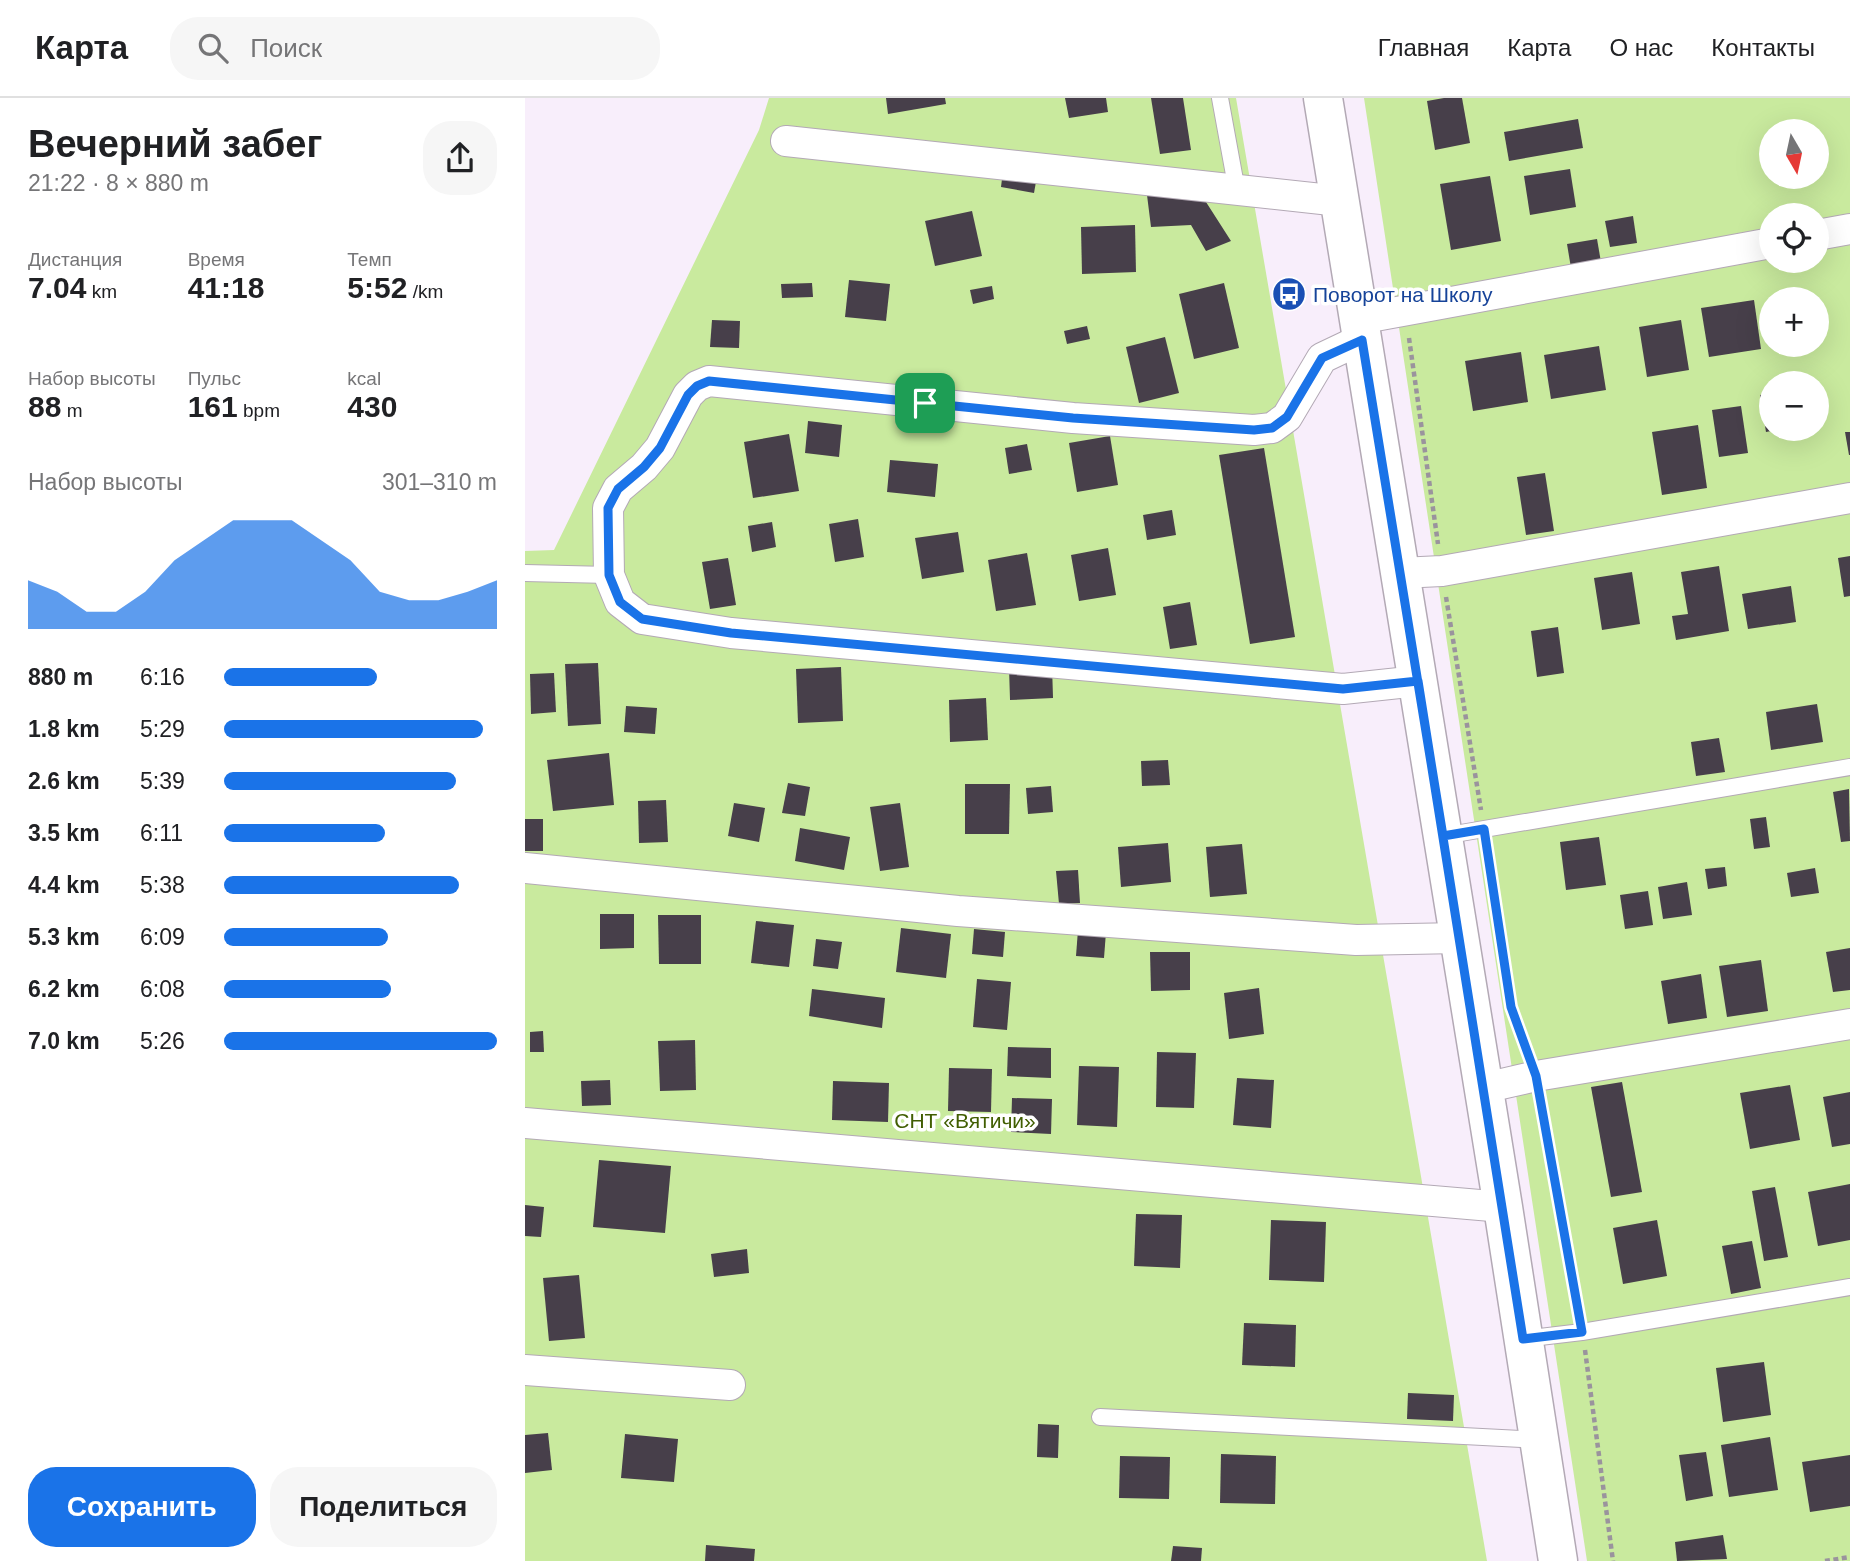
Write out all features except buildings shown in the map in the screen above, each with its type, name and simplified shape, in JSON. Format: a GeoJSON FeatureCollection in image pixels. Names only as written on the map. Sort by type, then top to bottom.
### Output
{"type":"FeatureCollection","features":[{"type":"Feature","properties":{"kind":"main road"},"geometry":{"type":"LineString","coordinates":[[1323,98],[1558,1561]]}},
{"type":"Feature","properties":{"kind":"street"},"geometry":{"type":"LineString","coordinates":[[786,141],[1340,201]]}},
{"type":"Feature","properties":{"kind":"street"},"geometry":{"type":"LineString","coordinates":[[1829,233],[1850,229]]}},
{"type":"Feature","properties":{"kind":"street"},"geometry":{"type":"LineString","coordinates":[[1418,681],[1343,689],[731,633],[642,619],[620,602],[609,575],[608,508],[618,489],[644,467],[660,448],[688,395],[697,386],[709,381],[1073,418],[1254,430],[1272,428],[1287,417],[1322,358],[1361,329],[1759,246]]}},
{"type":"Feature","properties":{"kind":"street"},"geometry":{"type":"LineString","coordinates":[[1401,573],[1442,571],[1850,498]]}},
{"type":"Feature","properties":{"kind":"street"},"geometry":{"type":"LineString","coordinates":[[525,868],[999,914],[1356,940],[1460,938]]}},
{"type":"Feature","properties":{"kind":"street"},"geometry":{"type":"LineString","coordinates":[[1484,1088],[1536,1076],[1850,1024]]}},
{"type":"Feature","properties":{"kind":"street"},"geometry":{"type":"LineString","coordinates":[[525,1123],[1503,1207]]}},
{"type":"Feature","properties":{"kind":"street"},"geometry":{"type":"LineString","coordinates":[[525,1370],[730,1385]]}},
{"type":"Feature","properties":{"kind":"lane"},"geometry":{"type":"LineString","coordinates":[[1220,98],[1237,191]]}},
{"type":"Feature","properties":{"kind":"lane"},"geometry":{"type":"LineString","coordinates":[[525,573],[609,575]]}},
{"type":"Feature","properties":{"kind":"lane"},"geometry":{"type":"LineString","coordinates":[[1443,836],[1850,767]]}},
{"type":"Feature","properties":{"kind":"lane"},"geometry":{"type":"LineString","coordinates":[[1523,1339],[1582,1332],[1850,1287]]}},
{"type":"Feature","properties":{"kind":"lane"},"geometry":{"type":"LineString","coordinates":[[1100,1417],[1539,1440]]}},
{"type":"Feature","properties":{"kind":"path"},"geometry":{"type":"LineString","coordinates":[[1484,829],[1511,1007],[1536,1076],[1582,1332],[1613,1561]]}},
{"type":"Feature","properties":{"kind":"path"},"geometry":{"type":"LineString","coordinates":[[1825,1561],[1850,1557]]}},
{"type":"Feature","properties":{"kind":"green space","name":"СНТ «Вятичи»"},"geometry":{"type":"Polygon","coordinates":[[[769,98],[1236,98],[1487,1561],[525,1561],[525,551],[554,550],[759,130],[769,98]]]}},
{"type":"Feature","properties":{"kind":"green space"},"geometry":{"type":"Polygon","coordinates":[[[1364,98],[1850,98],[1850,1561],[1587,1561],[1364,98]]]}},
{"type":"Feature","properties":{"kind":"place","name":"Поворот на Школу"},"geometry":{"type":"Point","coordinates":[1289,294]}},
{"type":"Feature","properties":{"kind":"route"},"geometry":{"type":"LineString","coordinates":[[1362,340],[1401,573],[1443,836],[1484,829],[1511,1007],[1536,1076],[1582,1332],[1523,1339],[1418,681],[1343,689],[731,633],[642,619],[620,602],[609,575],[608,508],[618,489],[644,467],[660,448],[688,395],[697,386],[709,381],[925,403],[1073,418],[1254,430],[1272,428],[1287,417],[1322,358],[1362,340]]}}]}
